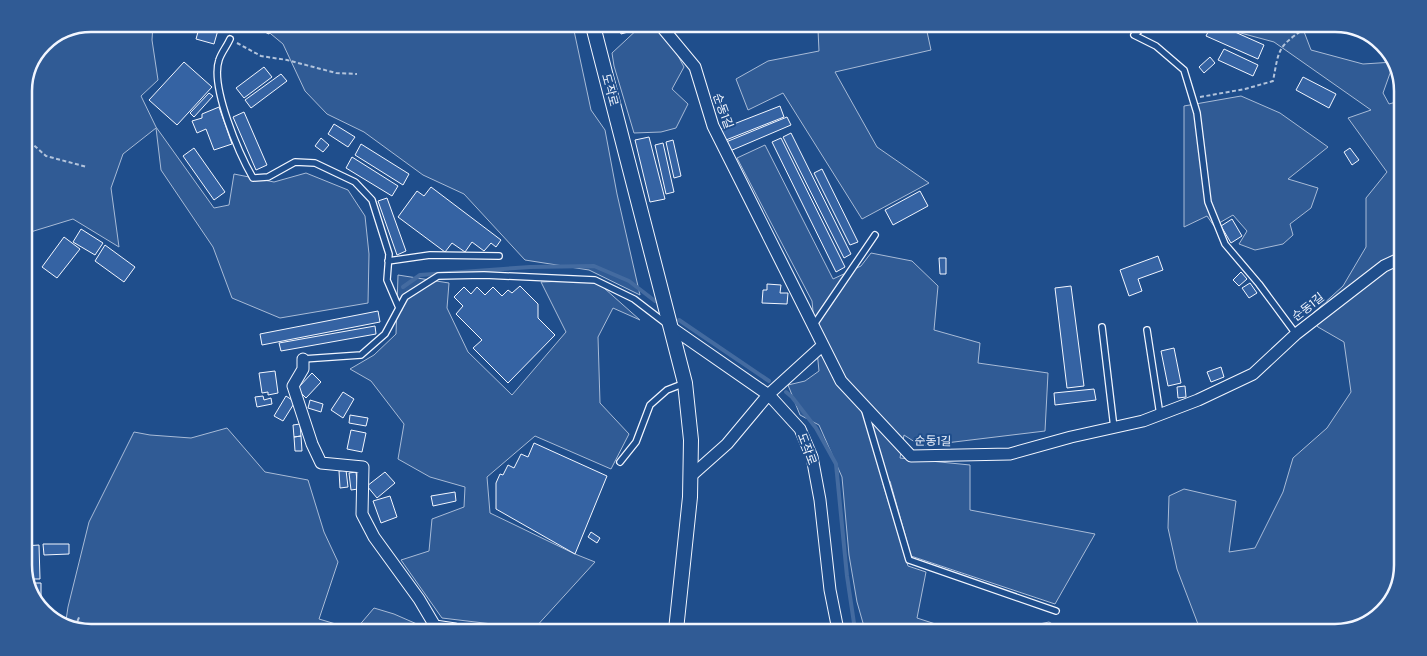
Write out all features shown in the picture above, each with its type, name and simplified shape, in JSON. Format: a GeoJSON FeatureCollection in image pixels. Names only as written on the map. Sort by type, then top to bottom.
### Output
{"type":"FeatureCollection","features":[{"type":"Feature","properties":{"kind":"street","name":"도작로"},"geometry":{"type":"LineString","coordinates":[[595,32],[685,383],[691,440],[691,476],[677,624]]}},
{"type":"Feature","properties":{"kind":"street","name":"순동1길"},"geometry":{"type":"LineString","coordinates":[[666,32],[695,68],[713,126],[841,381],[911,456],[1010,454],[1071,437],[1142,421],[1198,400],[1253,374],[1296,334],[1384,266],[1394,261]]}},
{"type":"Feature","properties":{"kind":"street","name":"도작로"},"geometry":{"type":"LineString","coordinates":[[672,328],[768,395],[800,429],[812,457],[820,500],[830,590],[837,624]]}},
{"type":"Feature","properties":{"kind":"street"},"geometry":{"type":"LineString","coordinates":[[691,476],[727,444],[768,395],[823,345]]}},
{"type":"Feature","properties":{"kind":"street"},"geometry":{"type":"LineString","coordinates":[[303,359],[303,369],[293,386],[312,444],[321,463],[363,467],[362,514],[374,538],[419,599],[435,624]]}},
{"type":"Feature","properties":{"kind":"lane"},"geometry":{"type":"LineString","coordinates":[[1137,32],[1134,35],[1156,46],[1184,70],[1197,113],[1208,202],[1225,244],[1259,284],[1296,334]]}},
{"type":"Feature","properties":{"kind":"lane"},"geometry":{"type":"LineString","coordinates":[[230,39],[218,60],[217,85],[242,160],[253,178],[268,177],[295,162],[315,164],[355,182],[372,200],[389,254],[386,280],[399,308]]}},
{"type":"Feature","properties":{"kind":"lane"},"geometry":{"type":"LineString","coordinates":[[813,326],[875,236]]}},
{"type":"Feature","properties":{"kind":"lane"},"geometry":{"type":"LineString","coordinates":[[388,261],[430,254],[499,256]]}},
{"type":"Feature","properties":{"kind":"lane"},"geometry":{"type":"LineString","coordinates":[[303,359],[360,355],[385,334],[405,297],[438,276],[484,275],[595,280],[634,299],[672,328]]}},
{"type":"Feature","properties":{"kind":"lane"},"geometry":{"type":"LineString","coordinates":[[1102,327],[1114,428]]}},
{"type":"Feature","properties":{"kind":"lane"},"geometry":{"type":"LineString","coordinates":[[1147,330],[1160,415]]}},
{"type":"Feature","properties":{"kind":"lane"},"geometry":{"type":"LineString","coordinates":[[620,462],[636,442],[650,405],[667,390],[685,383]]}},
{"type":"Feature","properties":{"kind":"lane"},"geometry":{"type":"LineString","coordinates":[[863,404],[908,560],[1056,612]]}},
{"type":"Feature","properties":{"kind":"path"},"geometry":{"type":"LineString","coordinates":[[1193,98],[1245,89],[1273,81],[1278,53],[1287,41],[1300,32]]}},
{"type":"Feature","properties":{"kind":"path"},"geometry":{"type":"LineString","coordinates":[[230,39],[261,56],[287,60],[336,74],[357,74]]}},
{"type":"Feature","properties":{"kind":"path"},"geometry":{"type":"LineString","coordinates":[[33,144],[46,156],[87,167]]}},
{"type":"Feature","properties":{"kind":"path"},"geometry":{"type":"LineString","coordinates":[[77,621],[80,615]]}},
{"type":"Feature","properties":{"kind":"shaded area"},"geometry":{"type":"Polygon","coordinates":[[[92,32],[152,32],[158,80],[141,96],[156,127],[214,208],[229,205],[234,174],[274,182],[306,173],[348,190],[365,216],[369,254],[368,303],[280,318],[232,298],[213,247],[161,170],[156,128],[123,154],[111,188],[119,247],[73,219],[33,231],[33,88],[39,65],[53,47],[62,40],[73,36],[92,32]]]}},
{"type":"Feature","properties":{"kind":"shaded area"},"geometry":{"type":"Polygon","coordinates":[[[269,32],[574,32],[591,110],[605,130],[617,194],[640,295],[589,270],[525,260],[464,194],[423,175],[364,132],[327,114],[305,91],[283,44],[269,32]]]}},
{"type":"Feature","properties":{"kind":"shaded area"},"geometry":{"type":"Polygon","coordinates":[[[635,32],[658,32],[676,52],[684,67],[672,89],[688,104],[676,128],[661,132],[634,133],[614,66],[612,53],[635,32]]]}},
{"type":"Feature","properties":{"kind":"shaded area"},"geometry":{"type":"Polygon","coordinates":[[[818,32],[927,32],[931,50],[835,72],[877,147],[929,183],[862,219],[783,93],[748,110],[736,79],[768,61],[819,51],[818,32]]]}},
{"type":"Feature","properties":{"kind":"shaded area"},"geometry":{"type":"Polygon","coordinates":[[[1237,32],[1304,32],[1311,50],[1363,64],[1387,62],[1391,72],[1383,93],[1389,104],[1394,103],[1393,576],[1385,597],[1374,609],[1362,617],[1343,623],[1198,624],[1177,569],[1168,528],[1169,496],[1184,489],[1236,501],[1229,552],[1255,548],[1283,492],[1293,458],[1327,428],[1351,392],[1344,342],[1318,327],[1309,317],[1343,286],[1366,247],[1366,198],[1387,172],[1348,118],[1371,110],[1274,42],[1237,32]]]}},
{"type":"Feature","properties":{"kind":"shaded area"},"geometry":{"type":"Polygon","coordinates":[[[1241,96],[1280,113],[1328,147],[1288,179],[1318,188],[1311,208],[1290,224],[1293,235],[1283,244],[1255,250],[1239,244],[1247,231],[1233,215],[1214,226],[1207,216],[1184,227],[1184,106],[1241,96]]]}},
{"type":"Feature","properties":{"kind":"shaded area"},"geometry":{"type":"Polygon","coordinates":[[[765,145],[833,279],[861,266],[871,253],[912,261],[938,286],[934,330],[980,343],[978,363],[1048,373],[1045,431],[921,446],[904,435],[900,458],[970,465],[970,510],[1095,534],[1055,604],[911,556],[890,481],[883,484],[908,566],[926,572],[917,618],[935,624],[863,624],[857,602],[849,555],[842,477],[819,425],[800,415],[788,385],[805,381],[819,371],[812,301],[737,158],[765,145]]]}},
{"type":"Feature","properties":{"kind":"shaded area"},"geometry":{"type":"Polygon","coordinates":[[[398,275],[449,283],[447,308],[468,352],[512,395],[566,332],[541,282],[595,280],[640,320],[613,308],[598,337],[600,403],[629,434],[611,469],[535,436],[487,477],[490,513],[595,562],[539,624],[492,624],[442,618],[401,560],[429,551],[432,519],[464,507],[465,487],[430,477],[398,459],[404,424],[371,381],[350,369],[374,355],[396,334],[398,275]]]}},
{"type":"Feature","properties":{"kind":"shaded area"},"geometry":{"type":"Polygon","coordinates":[[[227,428],[265,472],[308,480],[324,532],[338,562],[319,619],[336,624],[92,624],[66,618],[89,522],[134,432],[191,438],[227,428]]]}},
{"type":"Feature","properties":{"kind":"shaded area"},"geometry":{"type":"Polygon","coordinates":[[[374,608],[417,624],[360,624],[374,608]]]}},
{"type":"Feature","properties":{"kind":"building"},"geometry":{"type":"Polygon","coordinates":[[[198,32],[217,32],[214,44],[196,39],[198,32]]]}},
{"type":"Feature","properties":{"kind":"building"},"geometry":{"type":"Polygon","coordinates":[[[1208,32],[1235,32],[1264,45],[1258,59],[1206,36],[1208,32]]]}},
{"type":"Feature","properties":{"kind":"building"},"geometry":{"type":"Polygon","coordinates":[[[1224,49],[1258,65],[1253,76],[1218,60],[1224,49]]]}},
{"type":"Feature","properties":{"kind":"building"},"geometry":{"type":"Polygon","coordinates":[[[1210,57],[1215,63],[1204,73],[1199,67],[1210,57]]]}},
{"type":"Feature","properties":{"kind":"building"},"geometry":{"type":"Polygon","coordinates":[[[184,62],[212,87],[177,125],[149,100],[184,62]]]}},
{"type":"Feature","properties":{"kind":"building"},"geometry":{"type":"Polygon","coordinates":[[[264,67],[272,77],[244,98],[236,88],[264,67]]]}},
{"type":"Feature","properties":{"kind":"building"},"geometry":{"type":"Polygon","coordinates":[[[281,74],[287,81],[251,108],[245,100],[281,74]]]}},
{"type":"Feature","properties":{"kind":"building"},"geometry":{"type":"Polygon","coordinates":[[[1303,77],[1336,94],[1329,108],[1296,90],[1303,77]]]}},
{"type":"Feature","properties":{"kind":"building"},"geometry":{"type":"Polygon","coordinates":[[[209,93],[213,96],[194,117],[190,113],[209,93]]]}},
{"type":"Feature","properties":{"kind":"building"},"geometry":{"type":"Polygon","coordinates":[[[780,106],[784,117],[726,140],[721,129],[780,106]]]}},
{"type":"Feature","properties":{"kind":"building"},"geometry":{"type":"Polygon","coordinates":[[[219,107],[232,144],[214,150],[206,129],[197,133],[192,121],[202,118],[202,114],[219,107]]]}},
{"type":"Feature","properties":{"kind":"building"},"geometry":{"type":"Polygon","coordinates":[[[244,112],[267,165],[256,170],[233,117],[244,112]]]}},
{"type":"Feature","properties":{"kind":"building"},"geometry":{"type":"Polygon","coordinates":[[[787,117],[791,125],[730,151],[726,142],[787,117]]]}},
{"type":"Feature","properties":{"kind":"building"},"geometry":{"type":"Polygon","coordinates":[[[334,124],[355,137],[348,147],[328,134],[334,124]]]}},
{"type":"Feature","properties":{"kind":"building"},"geometry":{"type":"Polygon","coordinates":[[[791,133],[851,254],[844,258],[783,137],[791,133]]]}},
{"type":"Feature","properties":{"kind":"building"},"geometry":{"type":"Polygon","coordinates":[[[649,137],[665,199],[650,202],[635,140],[649,137]]]}},
{"type":"Feature","properties":{"kind":"building"},"geometry":{"type":"Polygon","coordinates":[[[321,138],[329,145],[323,152],[315,146],[321,138]]]}},
{"type":"Feature","properties":{"kind":"building"},"geometry":{"type":"Polygon","coordinates":[[[781,138],[845,267],[836,272],[772,142],[781,138]]]}},
{"type":"Feature","properties":{"kind":"building"},"geometry":{"type":"Polygon","coordinates":[[[673,140],[681,176],[674,178],[666,142],[673,140]]]}},
{"type":"Feature","properties":{"kind":"building"},"geometry":{"type":"Polygon","coordinates":[[[663,143],[674,192],[666,194],[655,145],[663,143]]]}},
{"type":"Feature","properties":{"kind":"building"},"geometry":{"type":"Polygon","coordinates":[[[361,144],[409,174],[403,185],[355,155],[361,144]]]}},
{"type":"Feature","properties":{"kind":"building"},"geometry":{"type":"Polygon","coordinates":[[[194,148],[225,192],[214,200],[183,156],[194,148]]]}},
{"type":"Feature","properties":{"kind":"building"},"geometry":{"type":"Polygon","coordinates":[[[1350,148],[1359,160],[1352,165],[1344,152],[1350,148]]]}},
{"type":"Feature","properties":{"kind":"building"},"geometry":{"type":"Polygon","coordinates":[[[352,157],[398,186],[392,196],[346,168],[352,157]]]}},
{"type":"Feature","properties":{"kind":"building"},"geometry":{"type":"Polygon","coordinates":[[[822,169],[858,242],[850,245],[814,173],[822,169]]]}},
{"type":"Feature","properties":{"kind":"building"},"geometry":{"type":"Polygon","coordinates":[[[431,187],[501,240],[496,247],[491,243],[484,251],[472,242],[465,252],[452,243],[445,252],[398,217],[417,191],[424,196],[431,187]]]}},
{"type":"Feature","properties":{"kind":"building"},"geometry":{"type":"Polygon","coordinates":[[[920,191],[928,206],[893,225],[885,210],[920,191]]]}},
{"type":"Feature","properties":{"kind":"building"},"geometry":{"type":"Polygon","coordinates":[[[387,198],[406,251],[397,255],[378,201],[387,198]]]}},
{"type":"Feature","properties":{"kind":"building"},"geometry":{"type":"Polygon","coordinates":[[[1232,219],[1242,236],[1231,243],[1221,226],[1232,219]]]}},
{"type":"Feature","properties":{"kind":"building"},"geometry":{"type":"Polygon","coordinates":[[[81,229],[103,243],[95,255],[73,242],[81,229]]]}},
{"type":"Feature","properties":{"kind":"building"},"geometry":{"type":"Polygon","coordinates":[[[64,237],[80,249],[57,278],[42,267],[64,237]]]}},
{"type":"Feature","properties":{"kind":"building"},"geometry":{"type":"Polygon","coordinates":[[[105,245],[135,267],[124,282],[95,261],[105,245]]]}},
{"type":"Feature","properties":{"kind":"building"},"geometry":{"type":"Polygon","coordinates":[[[1158,256],[1163,270],[1138,279],[1142,291],[1129,296],[1120,270],[1158,256]]]}},
{"type":"Feature","properties":{"kind":"building"},"geometry":{"type":"Polygon","coordinates":[[[939,258],[946,258],[946,274],[940,274],[939,258]]]}},
{"type":"Feature","properties":{"kind":"building"},"geometry":{"type":"Polygon","coordinates":[[[1241,272],[1247,279],[1239,286],[1233,280],[1241,272]]]}},
{"type":"Feature","properties":{"kind":"building"},"geometry":{"type":"Polygon","coordinates":[[[1250,283],[1257,293],[1249,298],[1242,288],[1250,283]]]}},
{"type":"Feature","properties":{"kind":"building"},"geometry":{"type":"Polygon","coordinates":[[[767,284],[781,285],[780,293],[788,293],[787,304],[762,303],[763,290],[767,290],[767,284]]]}},
{"type":"Feature","properties":{"kind":"building"},"geometry":{"type":"Polygon","coordinates":[[[520,286],[538,304],[538,318],[555,335],[508,383],[473,348],[482,340],[456,314],[463,306],[454,297],[464,287],[471,294],[477,287],[485,295],[493,287],[502,296],[508,290],[512,293],[520,286]]]}},
{"type":"Feature","properties":{"kind":"building"},"geometry":{"type":"Polygon","coordinates":[[[1071,286],[1084,386],[1067,388],[1055,288],[1071,286]]]}},
{"type":"Feature","properties":{"kind":"building"},"geometry":{"type":"Polygon","coordinates":[[[378,311],[380,322],[262,345],[260,334],[378,311]]]}},
{"type":"Feature","properties":{"kind":"building"},"geometry":{"type":"Polygon","coordinates":[[[375,326],[376,334],[281,351],[279,343],[375,326]]]}},
{"type":"Feature","properties":{"kind":"building"},"geometry":{"type":"Polygon","coordinates":[[[1174,348],[1181,383],[1168,386],[1161,351],[1174,348]]]}},
{"type":"Feature","properties":{"kind":"building"},"geometry":{"type":"Polygon","coordinates":[[[1221,367],[1224,377],[1211,382],[1207,372],[1221,367]]]}},
{"type":"Feature","properties":{"kind":"building"},"geometry":{"type":"Polygon","coordinates":[[[275,371],[278,393],[268,395],[268,392],[262,393],[259,373],[275,371]]]}},
{"type":"Feature","properties":{"kind":"building"},"geometry":{"type":"Polygon","coordinates":[[[312,373],[321,382],[306,398],[297,389],[312,373]]]}},
{"type":"Feature","properties":{"kind":"building"},"geometry":{"type":"Polygon","coordinates":[[[1185,386],[1186,397],[1178,398],[1177,387],[1185,386]]]}},
{"type":"Feature","properties":{"kind":"building"},"geometry":{"type":"Polygon","coordinates":[[[1094,389],[1096,400],[1055,405],[1054,393],[1094,389]]]}},
{"type":"Feature","properties":{"kind":"building"},"geometry":{"type":"Polygon","coordinates":[[[343,392],[354,399],[343,418],[331,410],[343,392]]]}},
{"type":"Feature","properties":{"kind":"building"},"geometry":{"type":"Polygon","coordinates":[[[263,396],[264,400],[271,398],[272,404],[257,407],[255,397],[263,396]]]}},
{"type":"Feature","properties":{"kind":"building"},"geometry":{"type":"Polygon","coordinates":[[[286,396],[295,402],[283,421],[274,416],[286,396]]]}},
{"type":"Feature","properties":{"kind":"building"},"geometry":{"type":"Polygon","coordinates":[[[310,400],[323,404],[321,412],[308,408],[310,400]]]}},
{"type":"Feature","properties":{"kind":"building"},"geometry":{"type":"Polygon","coordinates":[[[350,415],[368,418],[366,426],[349,423],[350,415]]]}},
{"type":"Feature","properties":{"kind":"building"},"geometry":{"type":"Polygon","coordinates":[[[300,424],[301,436],[294,437],[293,425],[300,424]]]}},
{"type":"Feature","properties":{"kind":"building"},"geometry":{"type":"Polygon","coordinates":[[[351,430],[366,433],[362,452],[347,449],[351,430]]]}},
{"type":"Feature","properties":{"kind":"building"},"geometry":{"type":"Polygon","coordinates":[[[301,436],[302,451],[295,451],[294,437],[301,436]]]}},
{"type":"Feature","properties":{"kind":"building"},"geometry":{"type":"Polygon","coordinates":[[[534,443],[607,476],[575,554],[496,509],[496,483],[500,474],[503,475],[508,465],[514,468],[521,454],[528,457],[534,443]]]}},
{"type":"Feature","properties":{"kind":"building"},"geometry":{"type":"Polygon","coordinates":[[[346,470],[348,487],[340,488],[339,471],[346,470]]]}},
{"type":"Feature","properties":{"kind":"building"},"geometry":{"type":"Polygon","coordinates":[[[356,472],[358,489],[351,490],[349,473],[356,472]]]}},
{"type":"Feature","properties":{"kind":"building"},"geometry":{"type":"Polygon","coordinates":[[[385,472],[395,483],[377,498],[367,486],[385,472]]]}},
{"type":"Feature","properties":{"kind":"building"},"geometry":{"type":"Polygon","coordinates":[[[455,492],[456,501],[433,506],[431,496],[455,492]]]}},
{"type":"Feature","properties":{"kind":"building"},"geometry":{"type":"Polygon","coordinates":[[[390,496],[397,517],[381,523],[373,501],[390,496]]]}},
{"type":"Feature","properties":{"kind":"building"},"geometry":{"type":"Polygon","coordinates":[[[591,532],[600,538],[597,543],[588,537],[591,532]]]}},
{"type":"Feature","properties":{"kind":"building"},"geometry":{"type":"Polygon","coordinates":[[[43,544],[69,544],[69,554],[44,555],[43,544]]]}},
{"type":"Feature","properties":{"kind":"building"},"geometry":{"type":"Polygon","coordinates":[[[33,545],[39,545],[40,579],[35,579],[34,576],[33,545]]]}},
{"type":"Feature","properties":{"kind":"building"},"geometry":{"type":"Polygon","coordinates":[[[36,583],[41,583],[41,595],[36,583]]]}},
{"type":"Feature","properties":{"kind":"waterway"},"geometry":{"type":"LineString","coordinates":[[403,287],[420,275],[530,267],[594,266],[629,281],[655,301]]}},
{"type":"Feature","properties":{"kind":"waterway"},"geometry":{"type":"LineString","coordinates":[[679,320],[769,381]]}},
{"type":"Feature","properties":{"kind":"waterway"},"geometry":{"type":"LineString","coordinates":[[786,392],[816,428],[836,464],[847,576],[854,624]]}}]}
